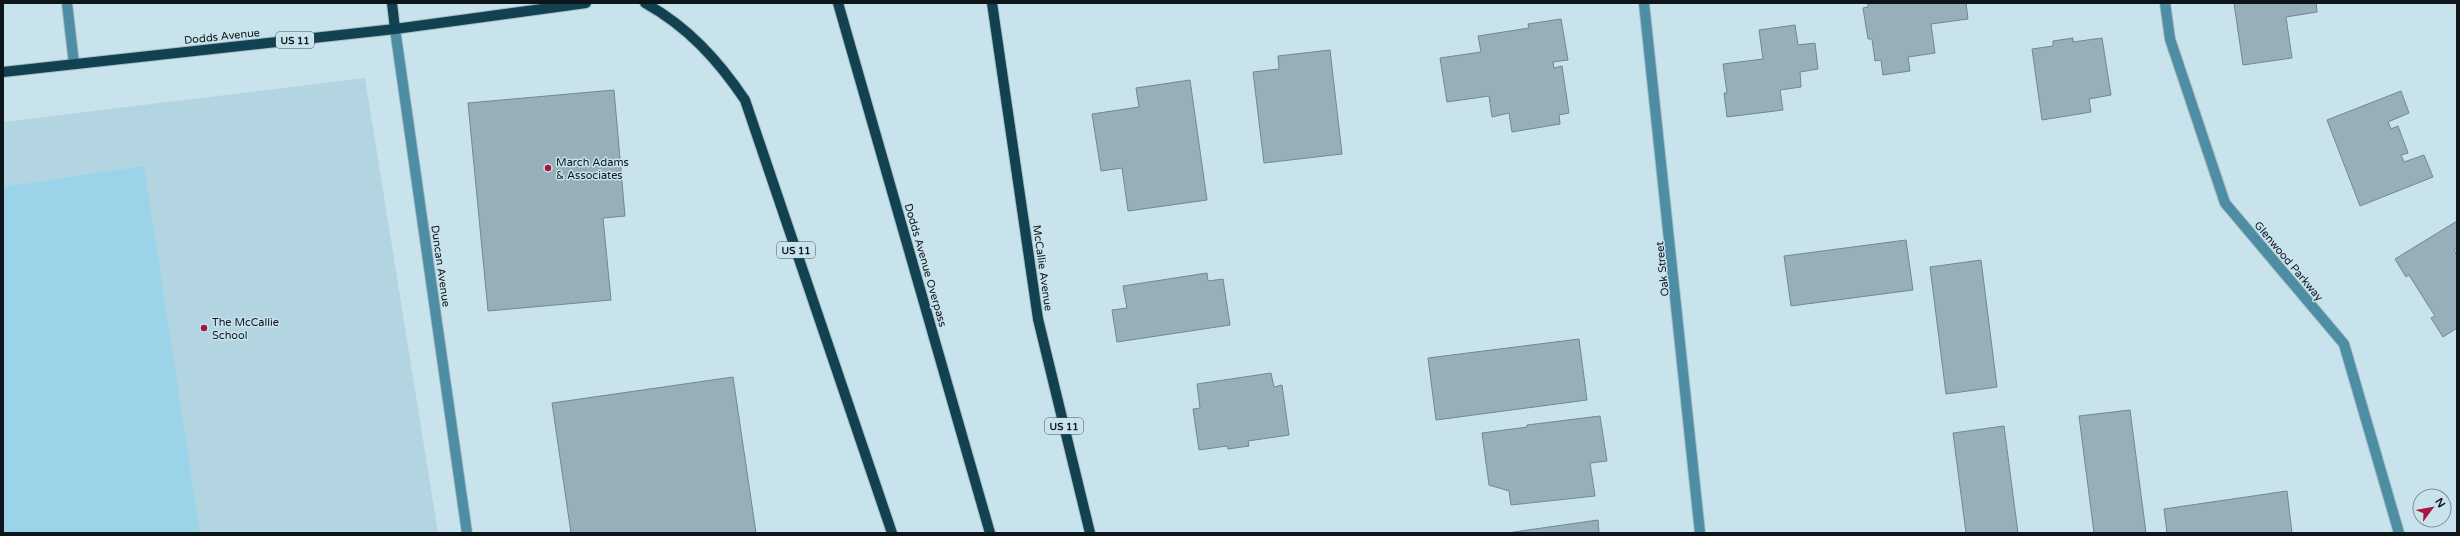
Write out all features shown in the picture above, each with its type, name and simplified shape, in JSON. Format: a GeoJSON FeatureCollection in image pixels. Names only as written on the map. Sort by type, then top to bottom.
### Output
{"type":"FeatureCollection","features":[{"type":"Feature","properties":{"kind":"main road","name":"Duncan Avenue"},"geometry":{"type":"LineString","coordinates":[[392,3],[395,29]]}},
{"type":"Feature","properties":{"kind":"main road","name":"Dodds Avenue"},"geometry":{"type":"LineString","coordinates":[[3,72],[395,29],[586,3]]}},
{"type":"Feature","properties":{"kind":"main road","name":"US 11"},"geometry":{"type":"LineString","coordinates":[[645,3],[681,26],[702,45],[725,71],[745,100],[892,533]]}},
{"type":"Feature","properties":{"kind":"main road","name":"Dodds Avenue Overpass"},"geometry":{"type":"LineString","coordinates":[[838,3],[990,533]]}},
{"type":"Feature","properties":{"kind":"main road","name":"McCallie Avenue"},"geometry":{"type":"LineString","coordinates":[[992,3],[1038,319],[1090,533]]}},
{"type":"Feature","properties":{"kind":"street"},"geometry":{"type":"LineString","coordinates":[[67,3],[74,64]]}},
{"type":"Feature","properties":{"kind":"street","name":"Oak Street"},"geometry":{"type":"LineString","coordinates":[[1644,3],[1700,533]]}},
{"type":"Feature","properties":{"kind":"street","name":"Glenwood Parkway"},"geometry":{"type":"LineString","coordinates":[[2165,3],[2170,39],[2225,203],[2344,344],[2399,533]]}},
{"type":"Feature","properties":{"kind":"street","name":"Duncan Avenue"},"geometry":{"type":"LineString","coordinates":[[395,29],[467,533]]}},
{"type":"Feature","properties":{"kind":"shaded area","name":"The McCallie School"},"geometry":{"type":"Polygon","coordinates":[[[365,78],[438,533],[3,533],[3,122],[365,78]]]}},
{"type":"Feature","properties":{"kind":"shaded area"},"geometry":{"type":"Polygon","coordinates":[[[144,166],[200,533],[3,533],[3,187],[144,166]]]}},
{"type":"Feature","properties":{"kind":"building"},"geometry":{"type":"Polygon","coordinates":[[[1868,3],[1966,3],[1968,19],[1931,24],[1935,53],[1908,57],[1910,71],[1883,75],[1881,60],[1875,61],[1872,39],[1868,39],[1863,8],[1868,7],[1868,3]]]}},
{"type":"Feature","properties":{"kind":"building"},"geometry":{"type":"Polygon","coordinates":[[[2234,3],[2316,3],[2317,12],[2286,17],[2292,58],[2243,65],[2234,3]]]}},
{"type":"Feature","properties":{"kind":"building"},"geometry":{"type":"Polygon","coordinates":[[[1561,19],[1568,60],[1553,62],[1554,68],[1562,66],[1569,113],[1559,115],[1560,124],[1512,132],[1509,113],[1492,117],[1489,96],[1447,102],[1440,58],[1481,52],[1478,36],[1529,28],[1528,24],[1561,19]]]}},
{"type":"Feature","properties":{"kind":"building"},"geometry":{"type":"Polygon","coordinates":[[[1795,25],[1798,45],[1815,43],[1818,69],[1800,72],[1801,87],[1780,90],[1783,110],[1727,117],[1724,93],[1727,93],[1723,64],[1763,59],[1759,30],[1795,25]]]}},
{"type":"Feature","properties":{"kind":"building"},"geometry":{"type":"Polygon","coordinates":[[[2073,38],[2073,42],[2102,38],[2111,95],[2089,99],[2091,112],[2042,120],[2032,49],[2053,46],[2053,41],[2073,38]]]}},
{"type":"Feature","properties":{"kind":"building"},"geometry":{"type":"Polygon","coordinates":[[[1330,50],[1342,154],[1264,163],[1253,72],[1279,69],[1278,56],[1330,50]]]}},
{"type":"Feature","properties":{"kind":"building"},"geometry":{"type":"Polygon","coordinates":[[[1190,80],[1207,200],[1128,211],[1122,168],[1101,171],[1092,114],[1139,107],[1136,88],[1190,80]]]}},
{"type":"Feature","properties":{"kind":"building","name":"March Adams & Associates"},"geometry":{"type":"Polygon","coordinates":[[[614,90],[625,216],[603,218],[611,300],[488,311],[468,103],[614,90]]]}},
{"type":"Feature","properties":{"kind":"building"},"geometry":{"type":"Polygon","coordinates":[[[2401,91],[2409,113],[2388,122],[2391,129],[2398,126],[2408,153],[2401,155],[2404,162],[2424,155],[2433,177],[2360,206],[2327,120],[2401,91]]]}},
{"type":"Feature","properties":{"kind":"building"},"geometry":{"type":"Polygon","coordinates":[[[2457,221],[2457,248],[2454,250],[2457,255],[2457,328],[2443,337],[2431,318],[2435,316],[2409,275],[2406,277],[2395,259],[2457,221]]]}},
{"type":"Feature","properties":{"kind":"building"},"geometry":{"type":"Polygon","coordinates":[[[1906,240],[1913,290],[1791,306],[1784,256],[1906,240]]]}},
{"type":"Feature","properties":{"kind":"building"},"geometry":{"type":"Polygon","coordinates":[[[1981,260],[1997,387],[1946,394],[1930,267],[1981,260]]]}},
{"type":"Feature","properties":{"kind":"building"},"geometry":{"type":"Polygon","coordinates":[[[1207,273],[1208,281],[1223,279],[1230,325],[1117,342],[1112,310],[1127,308],[1123,286],[1207,273]]]}},
{"type":"Feature","properties":{"kind":"building"},"geometry":{"type":"Polygon","coordinates":[[[1579,339],[1587,400],[1436,420],[1428,358],[1579,339]]]}},
{"type":"Feature","properties":{"kind":"building"},"geometry":{"type":"Polygon","coordinates":[[[1271,373],[1274,387],[1282,385],[1289,435],[1248,441],[1249,446],[1228,449],[1227,446],[1199,450],[1193,409],[1200,408],[1197,384],[1271,373]]]}},
{"type":"Feature","properties":{"kind":"building"},"geometry":{"type":"Polygon","coordinates":[[[733,377],[756,533],[571,533],[552,403],[733,377]]]}},
{"type":"Feature","properties":{"kind":"building"},"geometry":{"type":"Polygon","coordinates":[[[2130,410],[2146,533],[2094,533],[2079,416],[2130,410]]]}},
{"type":"Feature","properties":{"kind":"building"},"geometry":{"type":"Polygon","coordinates":[[[1600,416],[1607,461],[1590,463],[1595,496],[1511,505],[1509,491],[1489,485],[1482,433],[1527,427],[1527,425],[1600,416]]]}},
{"type":"Feature","properties":{"kind":"building"},"geometry":{"type":"Polygon","coordinates":[[[2004,426],[2018,533],[1966,533],[1953,433],[2004,426]]]}},
{"type":"Feature","properties":{"kind":"building"},"geometry":{"type":"Polygon","coordinates":[[[2287,491],[2292,533],[2167,533],[2164,509],[2287,491]]]}},
{"type":"Feature","properties":{"kind":"building"},"geometry":{"type":"Polygon","coordinates":[[[1598,520],[1599,533],[1507,533],[1598,520]]]}},
{"type":"Feature","properties":{"kind":"place","name":"March Adams & Associates"},"geometry":{"type":"Point","coordinates":[548,168]}},
{"type":"Feature","properties":{"kind":"place","name":"The McCallie School"},"geometry":{"type":"Point","coordinates":[204,328]}}]}
